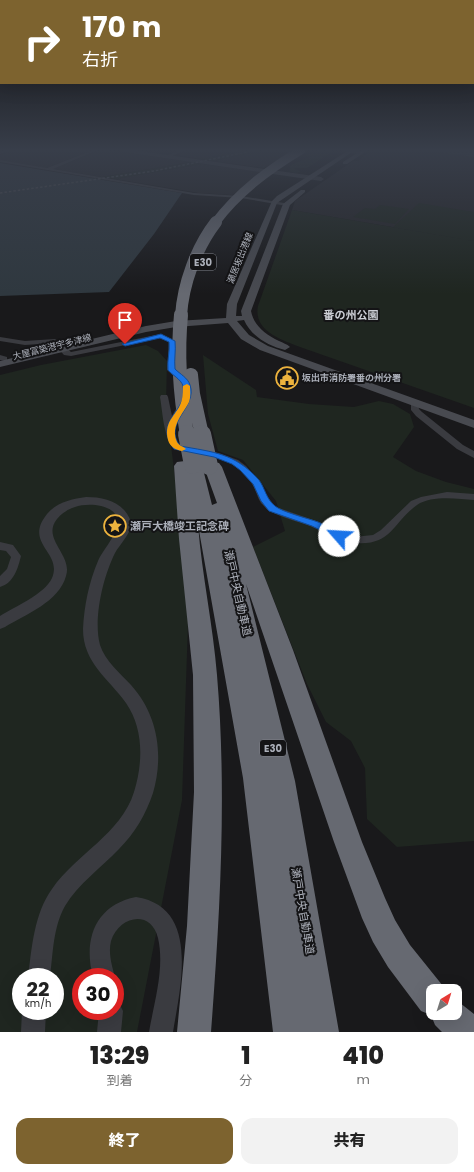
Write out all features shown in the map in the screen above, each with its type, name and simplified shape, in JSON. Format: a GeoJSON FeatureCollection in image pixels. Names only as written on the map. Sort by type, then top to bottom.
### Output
{"type":"FeatureCollection","features":[{"type":"Feature","properties":{"kind":"highway","name":"E30"},"geometry":{"type":"LineString","coordinates":[[199,466],[176,420],[178,343],[181,315],[193,265],[214,225],[237,198]]}},
{"type":"Feature","properties":{"kind":"highway","name":"E30"},"geometry":{"type":"LineString","coordinates":[[199,466],[198,417],[192,382],[189,343],[196,288],[202,265],[211,244],[222,225],[244,198]]}},
{"type":"Feature","properties":{"kind":"highway"},"geometry":{"type":"LineString","coordinates":[[199,466],[281,650],[348,842],[373,907],[384,932],[399,956],[426,990]]}},
{"type":"Feature","properties":{"kind":"highway"},"geometry":{"type":"LineString","coordinates":[[194,1032],[203,926],[208,792],[205,675],[189,539],[199,466]]}},
{"type":"Feature","properties":{"kind":"highway","name":"瀬戸中央自動車道"},"geometry":{"type":"LineString","coordinates":[[199,466],[205,517],[256,778],[290,1032]]}},
{"type":"Feature","properties":{"kind":"highway","name":"瀬戸中央自動車道"},"geometry":{"type":"LineString","coordinates":[[199,466],[281,782],[322,1032]]}},
{"type":"Feature","properties":{"kind":"highway"},"geometry":{"type":"LineString","coordinates":[[455,1020],[468,1032]]}},
{"type":"Feature","properties":{"kind":"main road"},"geometry":{"type":"LineString","coordinates":[[274,202],[279,198]]}},
{"type":"Feature","properties":{"kind":"main road"},"geometry":{"type":"LineString","coordinates":[[293,198],[287,204],[248,305],[246,316],[255,330],[272,342],[414,403],[474,424]]}},
{"type":"Feature","properties":{"kind":"main road","name":"瀬居坂出港線"},"geometry":{"type":"LineString","coordinates":[[231,317],[232,304],[274,202]]}},
{"type":"Feature","properties":{"kind":"main road","name":"大屋冨築港宇多津線"},"geometry":{"type":"LineString","coordinates":[[62,347],[161,321],[193,316],[231,317]]}},
{"type":"Feature","properties":{"kind":"main road","name":"大屋冨築港宇多津線"},"geometry":{"type":"LineString","coordinates":[[1,360],[157,327],[246,316]]}},
{"type":"Feature","properties":{"kind":"main road"},"geometry":{"type":"LineString","coordinates":[[231,317],[245,337],[264,348]]}},
{"type":"Feature","properties":{"kind":"main road"},"geometry":{"type":"LineString","coordinates":[[200,321],[222,325],[232,329],[244,339],[264,348],[474,415]]}},
{"type":"Feature","properties":{"kind":"street"},"geometry":{"type":"LineString","coordinates":[[249,198],[287,204]]}},
{"type":"Feature","properties":{"kind":"street"},"geometry":{"type":"LineString","coordinates":[[0,339],[25,343],[51,340],[62,347],[67,353],[71,354],[161,336],[172,341],[173,353],[171,370],[187,385],[187,392],[186,400],[175,418],[170,430]]}},
{"type":"Feature","properties":{"kind":"street"},"geometry":{"type":"LineString","coordinates":[[164,397],[173,442],[177,447],[216,455],[235,462],[256,483],[265,501],[273,509],[315,524],[339,536],[354,540],[376,538],[385,532],[403,512],[414,503],[424,499],[446,495],[474,497]]}},
{"type":"Feature","properties":{"kind":"street"},"geometry":{"type":"LineString","coordinates":[[414,403],[415,410],[419,414],[460,447],[474,455]]}},
{"type":"Feature","properties":{"kind":"street"},"geometry":{"type":"LineString","coordinates":[[0,623],[44,595],[53,587],[59,578],[61,570],[60,562],[46,540],[44,532],[48,521],[56,512],[73,503],[93,501],[109,504],[120,512],[124,518],[125,524],[110,550],[100,574],[92,614],[91,637],[93,649],[99,661],[132,698],[140,710],[150,742],[148,777],[131,821],[110,845],[78,874],[58,898],[51,912],[46,928],[40,968]]}},
{"type":"Feature","properties":{"kind":"street"},"geometry":{"type":"LineString","coordinates":[[0,546],[9,548],[16,556],[12,571],[0,584]]}},
{"type":"Feature","properties":{"kind":"street"},"geometry":{"type":"LineString","coordinates":[[102,968],[99,955],[100,942],[106,929],[115,917],[125,909],[146,908],[165,925],[169,939],[171,957],[161,1032]]}},
{"type":"Feature","properties":{"kind":"street"},"geometry":{"type":"LineString","coordinates":[[33,1032],[34,1020]]}},
{"type":"Feature","properties":{"kind":"street"},"geometry":{"type":"LineString","coordinates":[[109,1032],[110,1020]]}},
{"type":"Feature","properties":{"kind":"shaded area"},"geometry":{"type":"Polygon","coordinates":[[[0,198],[178,198],[154,234],[109,292],[0,296],[0,198]]]}},
{"type":"Feature","properties":{"kind":"shaded area"},"geometry":{"type":"Polygon","coordinates":[[[299,198],[474,198],[474,241],[292,210],[295,201],[299,198]]]}},
{"type":"Feature","properties":{"kind":"shaded area"},"geometry":{"type":"Polygon","coordinates":[[[419,203],[474,212],[474,241],[393,227],[419,203]]]}},
{"type":"Feature","properties":{"kind":"shaded area"},"geometry":{"type":"Polygon","coordinates":[[[380,205],[409,209],[395,224],[353,217],[365,208],[375,209],[380,205]]]}},
{"type":"Feature","properties":{"kind":"shaded area"},"geometry":{"type":"Polygon","coordinates":[[[292,210],[474,241],[474,408],[300,347],[277,338],[264,328],[258,315],[258,306],[292,210]]]}},
{"type":"Feature","properties":{"kind":"shaded area"},"geometry":{"type":"Polygon","coordinates":[[[146,345],[158,351],[167,361],[166,404],[189,594],[182,800],[137,1032],[0,1032],[0,375],[41,365],[146,345]]]}},
{"type":"Feature","properties":{"kind":"shaded area"},"geometry":{"type":"Polygon","coordinates":[[[203,355],[256,390],[257,397],[309,404],[354,407],[379,401],[393,404],[410,414],[414,427],[393,457],[416,471],[446,482],[474,489],[474,841],[397,847],[367,819],[365,768],[351,741],[326,722],[307,684],[253,547],[285,531],[276,501],[243,460],[218,451],[208,414],[203,355]]]}},
{"type":"Feature","properties":{"kind":"slow traffic"},"geometry":{"type":"LineString","coordinates":[[182,449],[177,447],[173,442],[170,430],[175,418],[186,400],[187,386]]}},
{"type":"Feature","properties":{"kind":"place","name":"坂出市消防署番の州分署"},"geometry":{"type":"Point","coordinates":[287,378]}},
{"type":"Feature","properties":{"kind":"place","name":"瀬戸大橋竣工記念碑"},"geometry":{"type":"Point","coordinates":[115,526]}},
{"type":"Feature","properties":{"kind":"district","name":"番の州公園"},"geometry":{"type":"Point","coordinates":[351,315]}},
{"type":"Feature","properties":{"kind":"route"},"geometry":{"type":"LineString","coordinates":[[125,344],[161,336],[172,341],[174,346],[171,370],[187,385],[186,400],[175,418],[170,430],[173,442],[177,447],[216,455],[235,462],[256,483],[265,501],[273,509],[283,514],[315,524],[339,536]]}}]}
